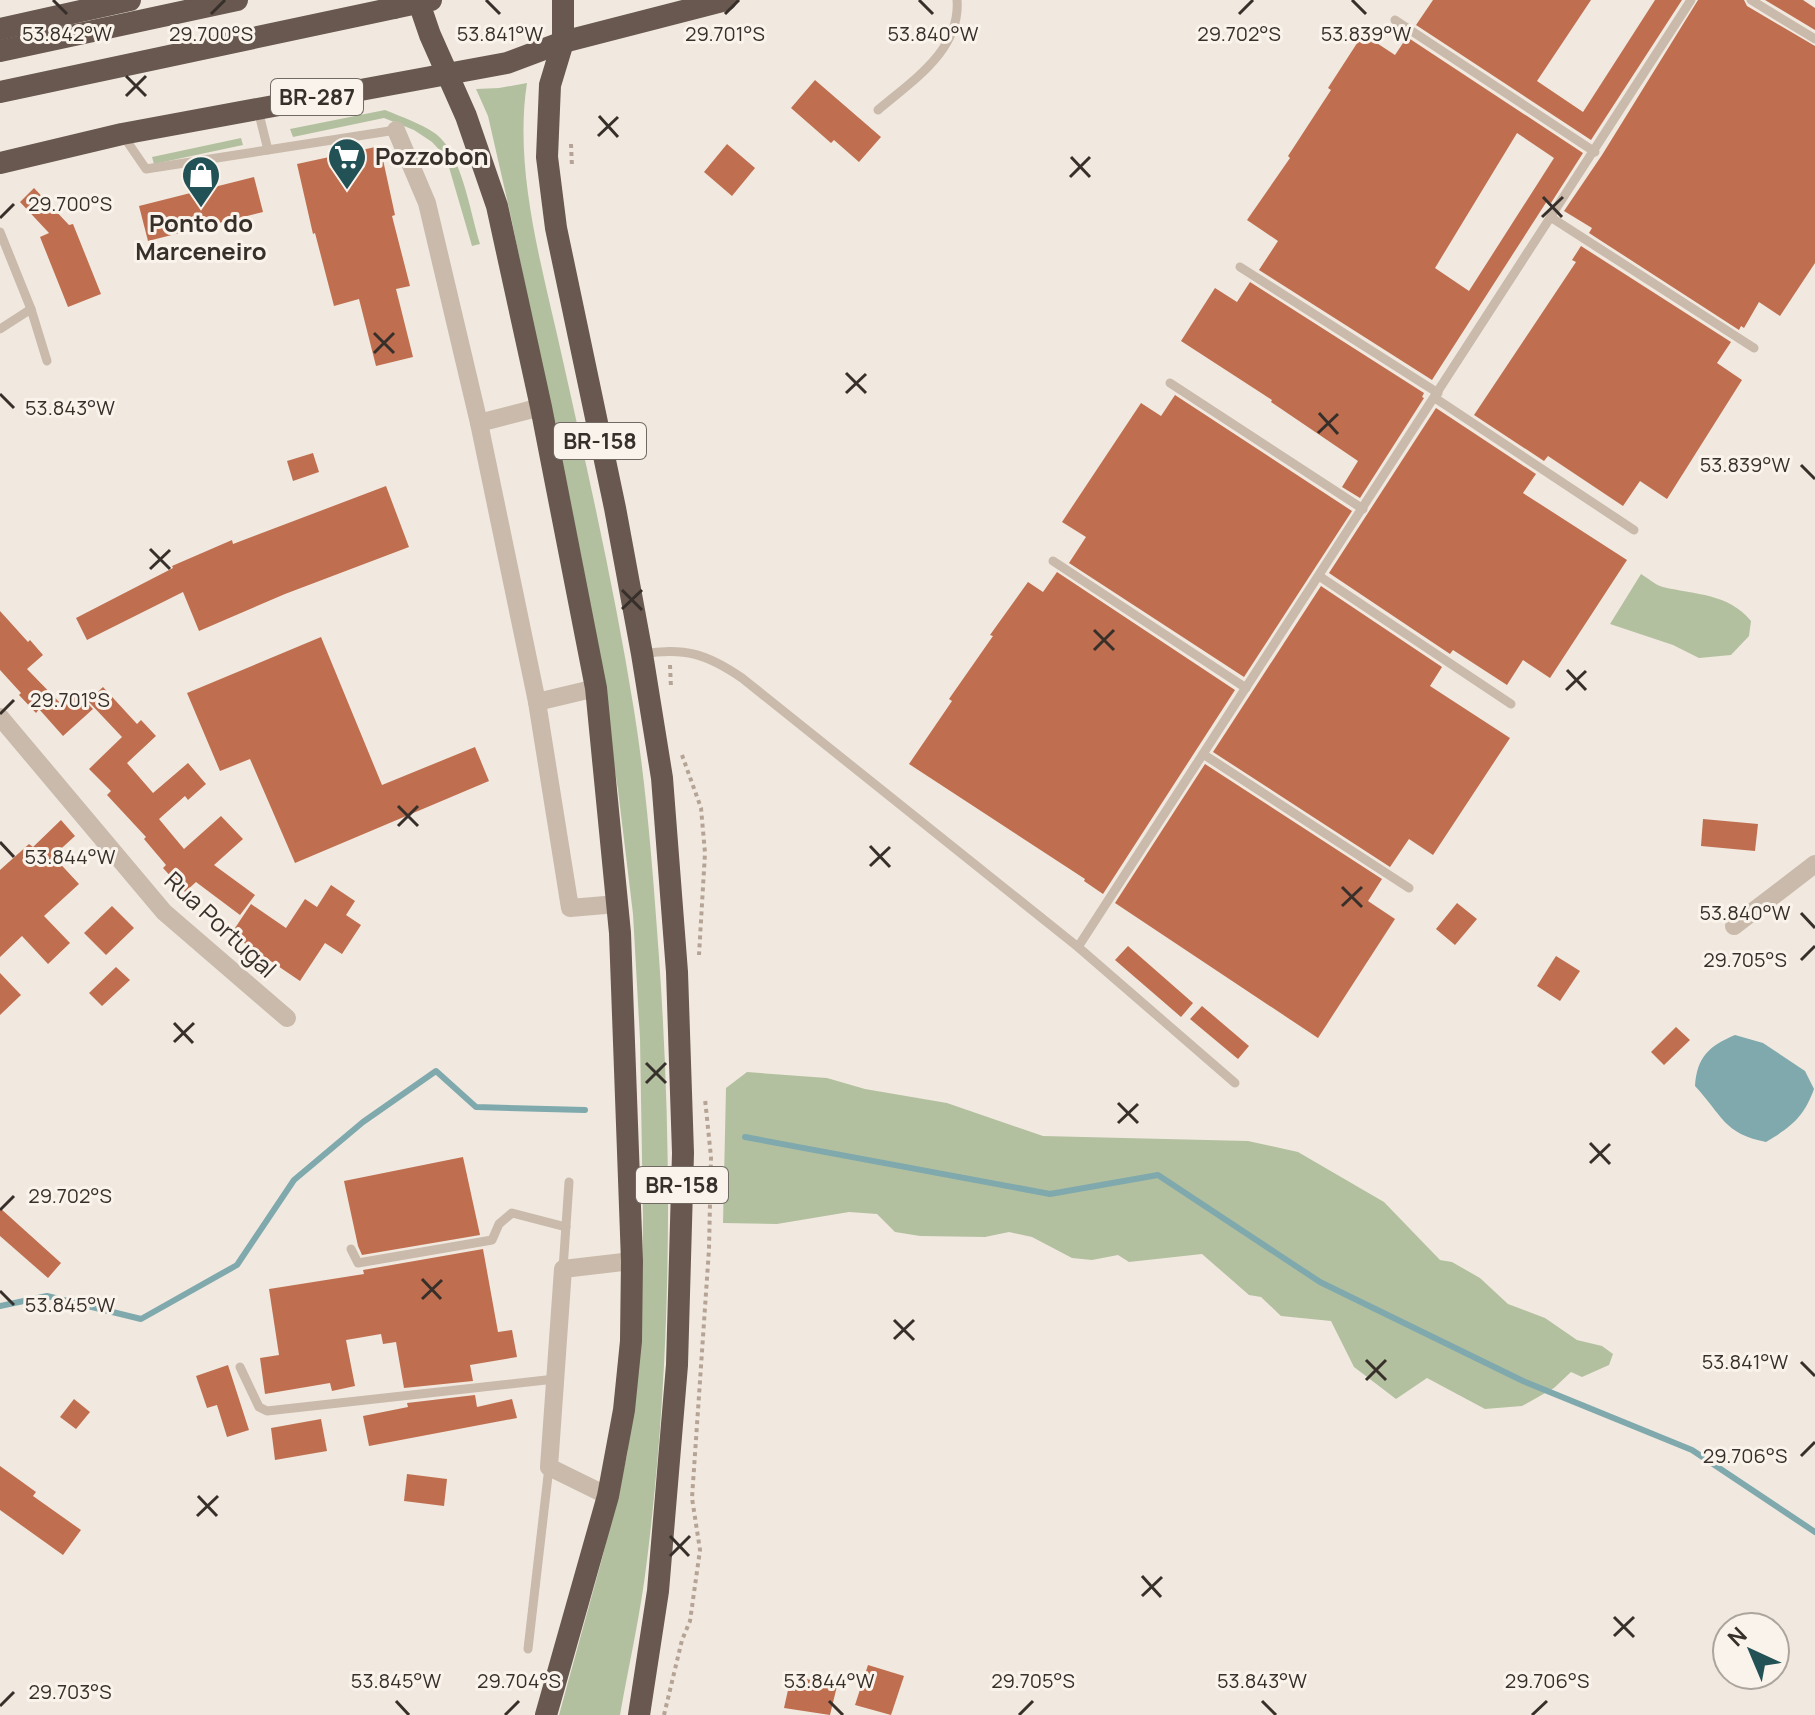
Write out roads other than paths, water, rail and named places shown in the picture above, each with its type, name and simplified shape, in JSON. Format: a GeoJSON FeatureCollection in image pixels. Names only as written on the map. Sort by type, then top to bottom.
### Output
{"type":"FeatureCollection","features":[{"type":"Feature","properties":{"kind":"highway"},"geometry":{"type":"LineString","coordinates":[[0,29],[130,0]]}},
{"type":"Feature","properties":{"kind":"highway"},"geometry":{"type":"LineString","coordinates":[[0,51],[237,0]]}},
{"type":"Feature","properties":{"kind":"highway","name":"BR-158"},"geometry":{"type":"LineString","coordinates":[[418,0],[430,35],[449,73],[497,206],[541,407],[596,688],[617,904],[632,1261],[631,1341],[624,1410],[608,1496],[546,1715]]}},
{"type":"Feature","properties":{"kind":"highway"},"geometry":{"type":"LineString","coordinates":[[0,92],[431,0]]}},
{"type":"Feature","properties":{"kind":"highway"},"geometry":{"type":"LineString","coordinates":[[563,0],[563,42],[726,0]]}},
{"type":"Feature","properties":{"kind":"highway","name":"BR-158"},"geometry":{"type":"LineString","coordinates":[[563,42],[550,85],[547,157],[556,228],[615,508],[662,778],[677,972],[683,1153],[677,1365],[658,1591],[639,1715]]}},
{"type":"Feature","properties":{"kind":"highway","name":"BR-287"},"geometry":{"type":"LineString","coordinates":[[0,163],[122,134],[507,63],[563,42]]}},
{"type":"Feature","properties":{"kind":"street"},"geometry":{"type":"LineString","coordinates":[[396,130],[427,203],[479,423],[537,702],[570,908],[617,904]]}},
{"type":"Feature","properties":{"kind":"street"},"geometry":{"type":"LineString","coordinates":[[479,423],[541,407]]}},
{"type":"Feature","properties":{"kind":"street"},"geometry":{"type":"LineString","coordinates":[[537,702],[596,688]]}},
{"type":"Feature","properties":{"kind":"street","name":"Rua Portugal"},"geometry":{"type":"LineString","coordinates":[[0,717],[164,912],[287,1018]]}},
{"type":"Feature","properties":{"kind":"street"},"geometry":{"type":"LineString","coordinates":[[1734,926],[1815,864]]}},
{"type":"Feature","properties":{"kind":"street"},"geometry":{"type":"LineString","coordinates":[[608,1496],[549,1467],[563,1269],[632,1261]]}},
{"type":"Feature","properties":{"kind":"lane"},"geometry":{"type":"LineString","coordinates":[[878,110],[942,51],[955,23],[957,0]]}},
{"type":"Feature","properties":{"kind":"lane"},"geometry":{"type":"LineString","coordinates":[[1078,947],[1691,0]]}},
{"type":"Feature","properties":{"kind":"lane"},"geometry":{"type":"LineString","coordinates":[[1751,0],[1815,39]]}},
{"type":"Feature","properties":{"kind":"lane"},"geometry":{"type":"LineString","coordinates":[[1395,20],[1595,152]]}},
{"type":"Feature","properties":{"kind":"lane"},"geometry":{"type":"LineString","coordinates":[[258,109],[268,150]]}},
{"type":"Feature","properties":{"kind":"lane"},"geometry":{"type":"LineString","coordinates":[[122,134],[146,169],[396,130]]}},
{"type":"Feature","properties":{"kind":"lane"},"geometry":{"type":"LineString","coordinates":[[1552,218],[1754,348]]}},
{"type":"Feature","properties":{"kind":"lane"},"geometry":{"type":"LineString","coordinates":[[0,233],[31,309],[47,361]]}},
{"type":"Feature","properties":{"kind":"lane"},"geometry":{"type":"LineString","coordinates":[[1240,267],[1437,395],[1634,530]]}},
{"type":"Feature","properties":{"kind":"lane"},"geometry":{"type":"LineString","coordinates":[[0,329],[31,309]]}},
{"type":"Feature","properties":{"kind":"lane"},"geometry":{"type":"LineString","coordinates":[[1170,383],[1363,509]]}},
{"type":"Feature","properties":{"kind":"lane"},"geometry":{"type":"LineString","coordinates":[[1053,561],[1246,688]]}},
{"type":"Feature","properties":{"kind":"lane"},"geometry":{"type":"LineString","coordinates":[[1319,576],[1511,704]]}},
{"type":"Feature","properties":{"kind":"lane"},"geometry":{"type":"LineString","coordinates":[[642,654],[670,650],[689,653],[719,662],[731,670],[1078,947],[1235,1083]]}},
{"type":"Feature","properties":{"kind":"lane"},"geometry":{"type":"LineString","coordinates":[[1203,754],[1409,888]]}},
{"type":"Feature","properties":{"kind":"lane"},"geometry":{"type":"LineString","coordinates":[[563,1269],[569,1182]]}},
{"type":"Feature","properties":{"kind":"lane"},"geometry":{"type":"LineString","coordinates":[[351,1249],[358,1263],[492,1240],[499,1224],[512,1213],[566,1227]]}},
{"type":"Feature","properties":{"kind":"lane"},"geometry":{"type":"LineString","coordinates":[[240,1367],[259,1407],[267,1411],[555,1379]]}},
{"type":"Feature","properties":{"kind":"lane"},"geometry":{"type":"LineString","coordinates":[[528,1649],[549,1467]]}},
{"type":"Feature","properties":{"kind":"water"},"geometry":{"type":"Polygon","coordinates":[[[1735,1035],[1763,1043],[1805,1071],[1814,1089],[1796,1120],[1766,1142],[1732,1128],[1695,1086],[1698,1067],[1706,1054],[1735,1035]]]}},
{"type":"Feature","properties":{"kind":"waterway"},"geometry":{"type":"LineString","coordinates":[[0,1306],[47,1296],[141,1319],[237,1265],[294,1180],[363,1122],[436,1071],[476,1107],[585,1110]]}},
{"type":"Feature","properties":{"kind":"waterway"},"geometry":{"type":"LineString","coordinates":[[745,1137],[1050,1194],[1158,1175],[1320,1282],[1523,1381],[1692,1450],[1815,1532]]}},
{"type":"Feature","properties":{"kind":"place","name":"Pozzobon"},"geometry":{"type":"Point","coordinates":[347,191]}},
{"type":"Feature","properties":{"kind":"place","name":"Ponto do Marceneiro"},"geometry":{"type":"Point","coordinates":[201,209]}}]}
